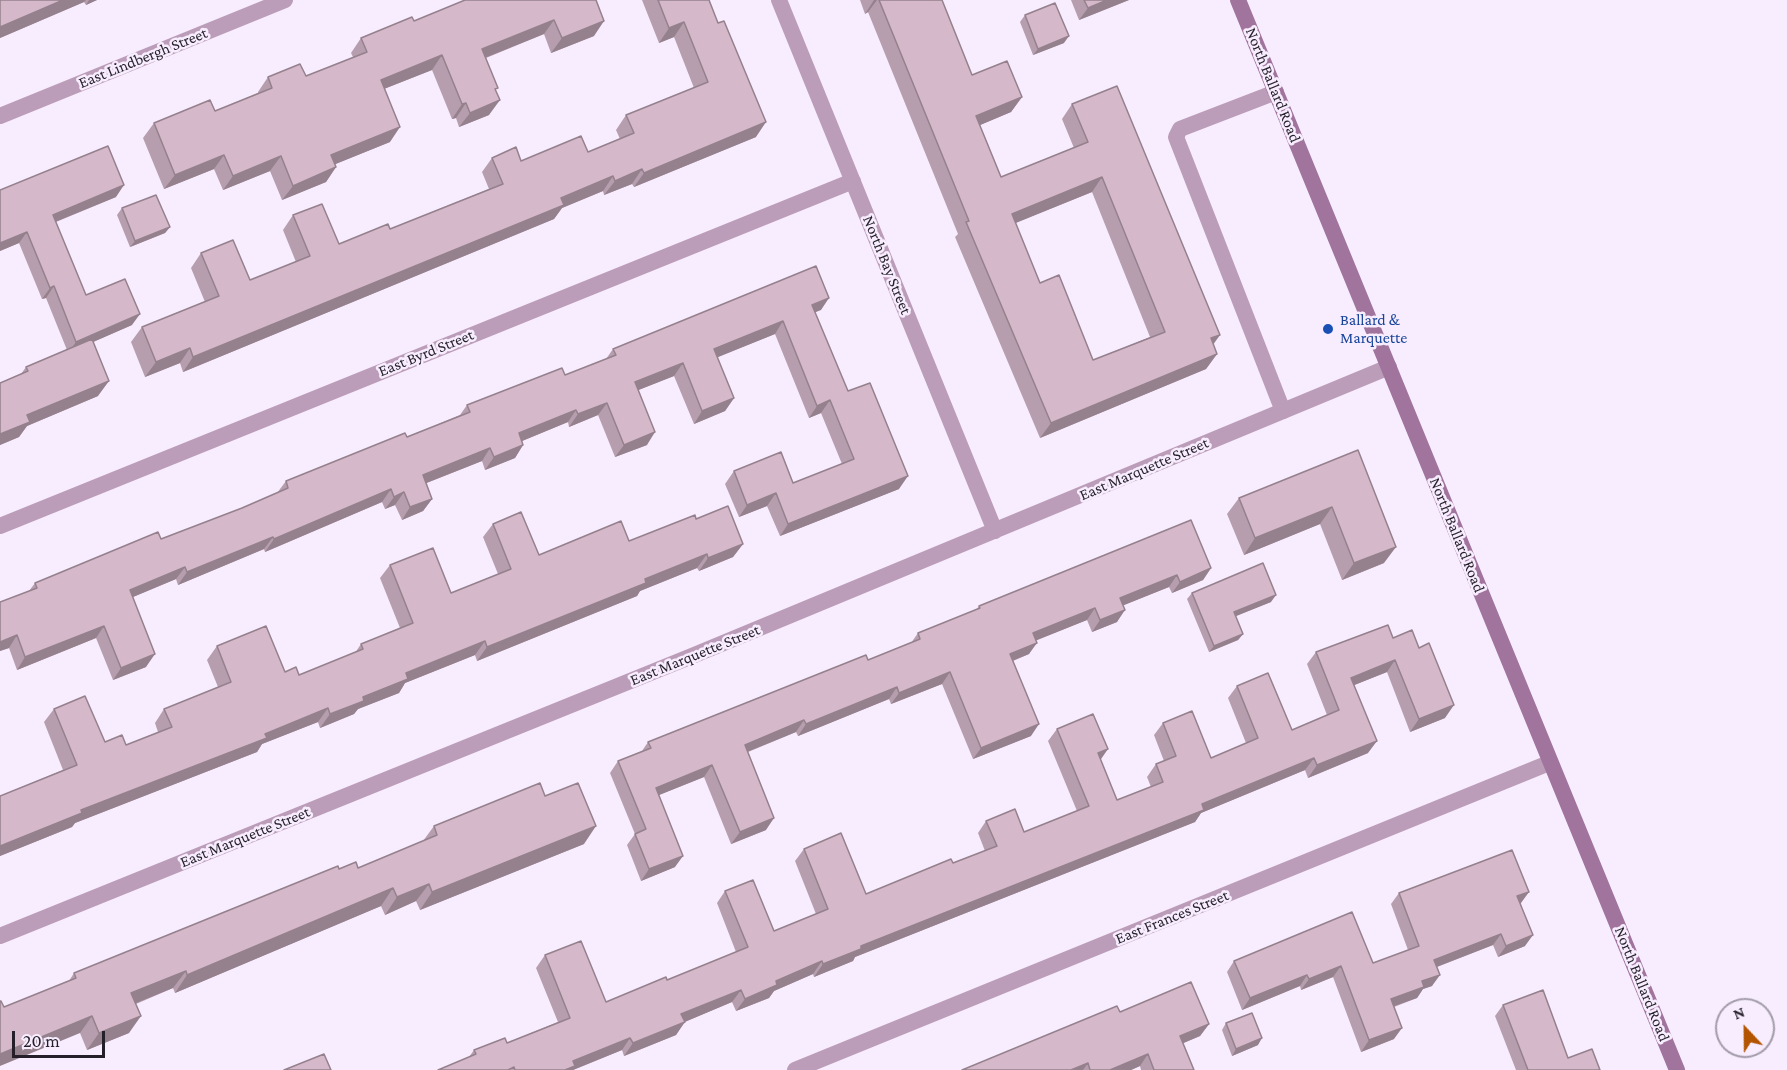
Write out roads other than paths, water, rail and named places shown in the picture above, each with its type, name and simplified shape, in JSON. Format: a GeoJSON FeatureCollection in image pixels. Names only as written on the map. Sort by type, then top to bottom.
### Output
{"type":"FeatureCollection","features":[{"type":"Feature","properties":{"kind":"main road","name":"North Ballard Road"},"geometry":{"type":"LineString","coordinates":[[1238,0],[1549,763],[1677,1070]]}},
{"type":"Feature","properties":{"kind":"street","name":"East Lindbergh Street"},"geometry":{"type":"LineString","coordinates":[[0,116],[285,0]]}},
{"type":"Feature","properties":{"kind":"street","name":"North Bay Street"},"geometry":{"type":"LineString","coordinates":[[779,0],[995,531]]}},
{"type":"Feature","properties":{"kind":"street"},"geometry":{"type":"LineString","coordinates":[[1275,92],[1180,129],[1176,137],[1283,411]]}},
{"type":"Feature","properties":{"kind":"street","name":"East Byrd Street"},"geometry":{"type":"LineString","coordinates":[[0,526],[853,181]]}},
{"type":"Feature","properties":{"kind":"street","name":"East Marquette Street"},"geometry":{"type":"LineString","coordinates":[[0,936],[995,531],[1389,367]]}},
{"type":"Feature","properties":{"kind":"street","name":"East Frances Street"},"geometry":{"type":"LineString","coordinates":[[795,1070],[1549,763]]}},
{"type":"Feature","properties":{"kind":"place","name":"Ballard & Marquette"},"geometry":{"type":"Point","coordinates":[1328,329]}}]}
